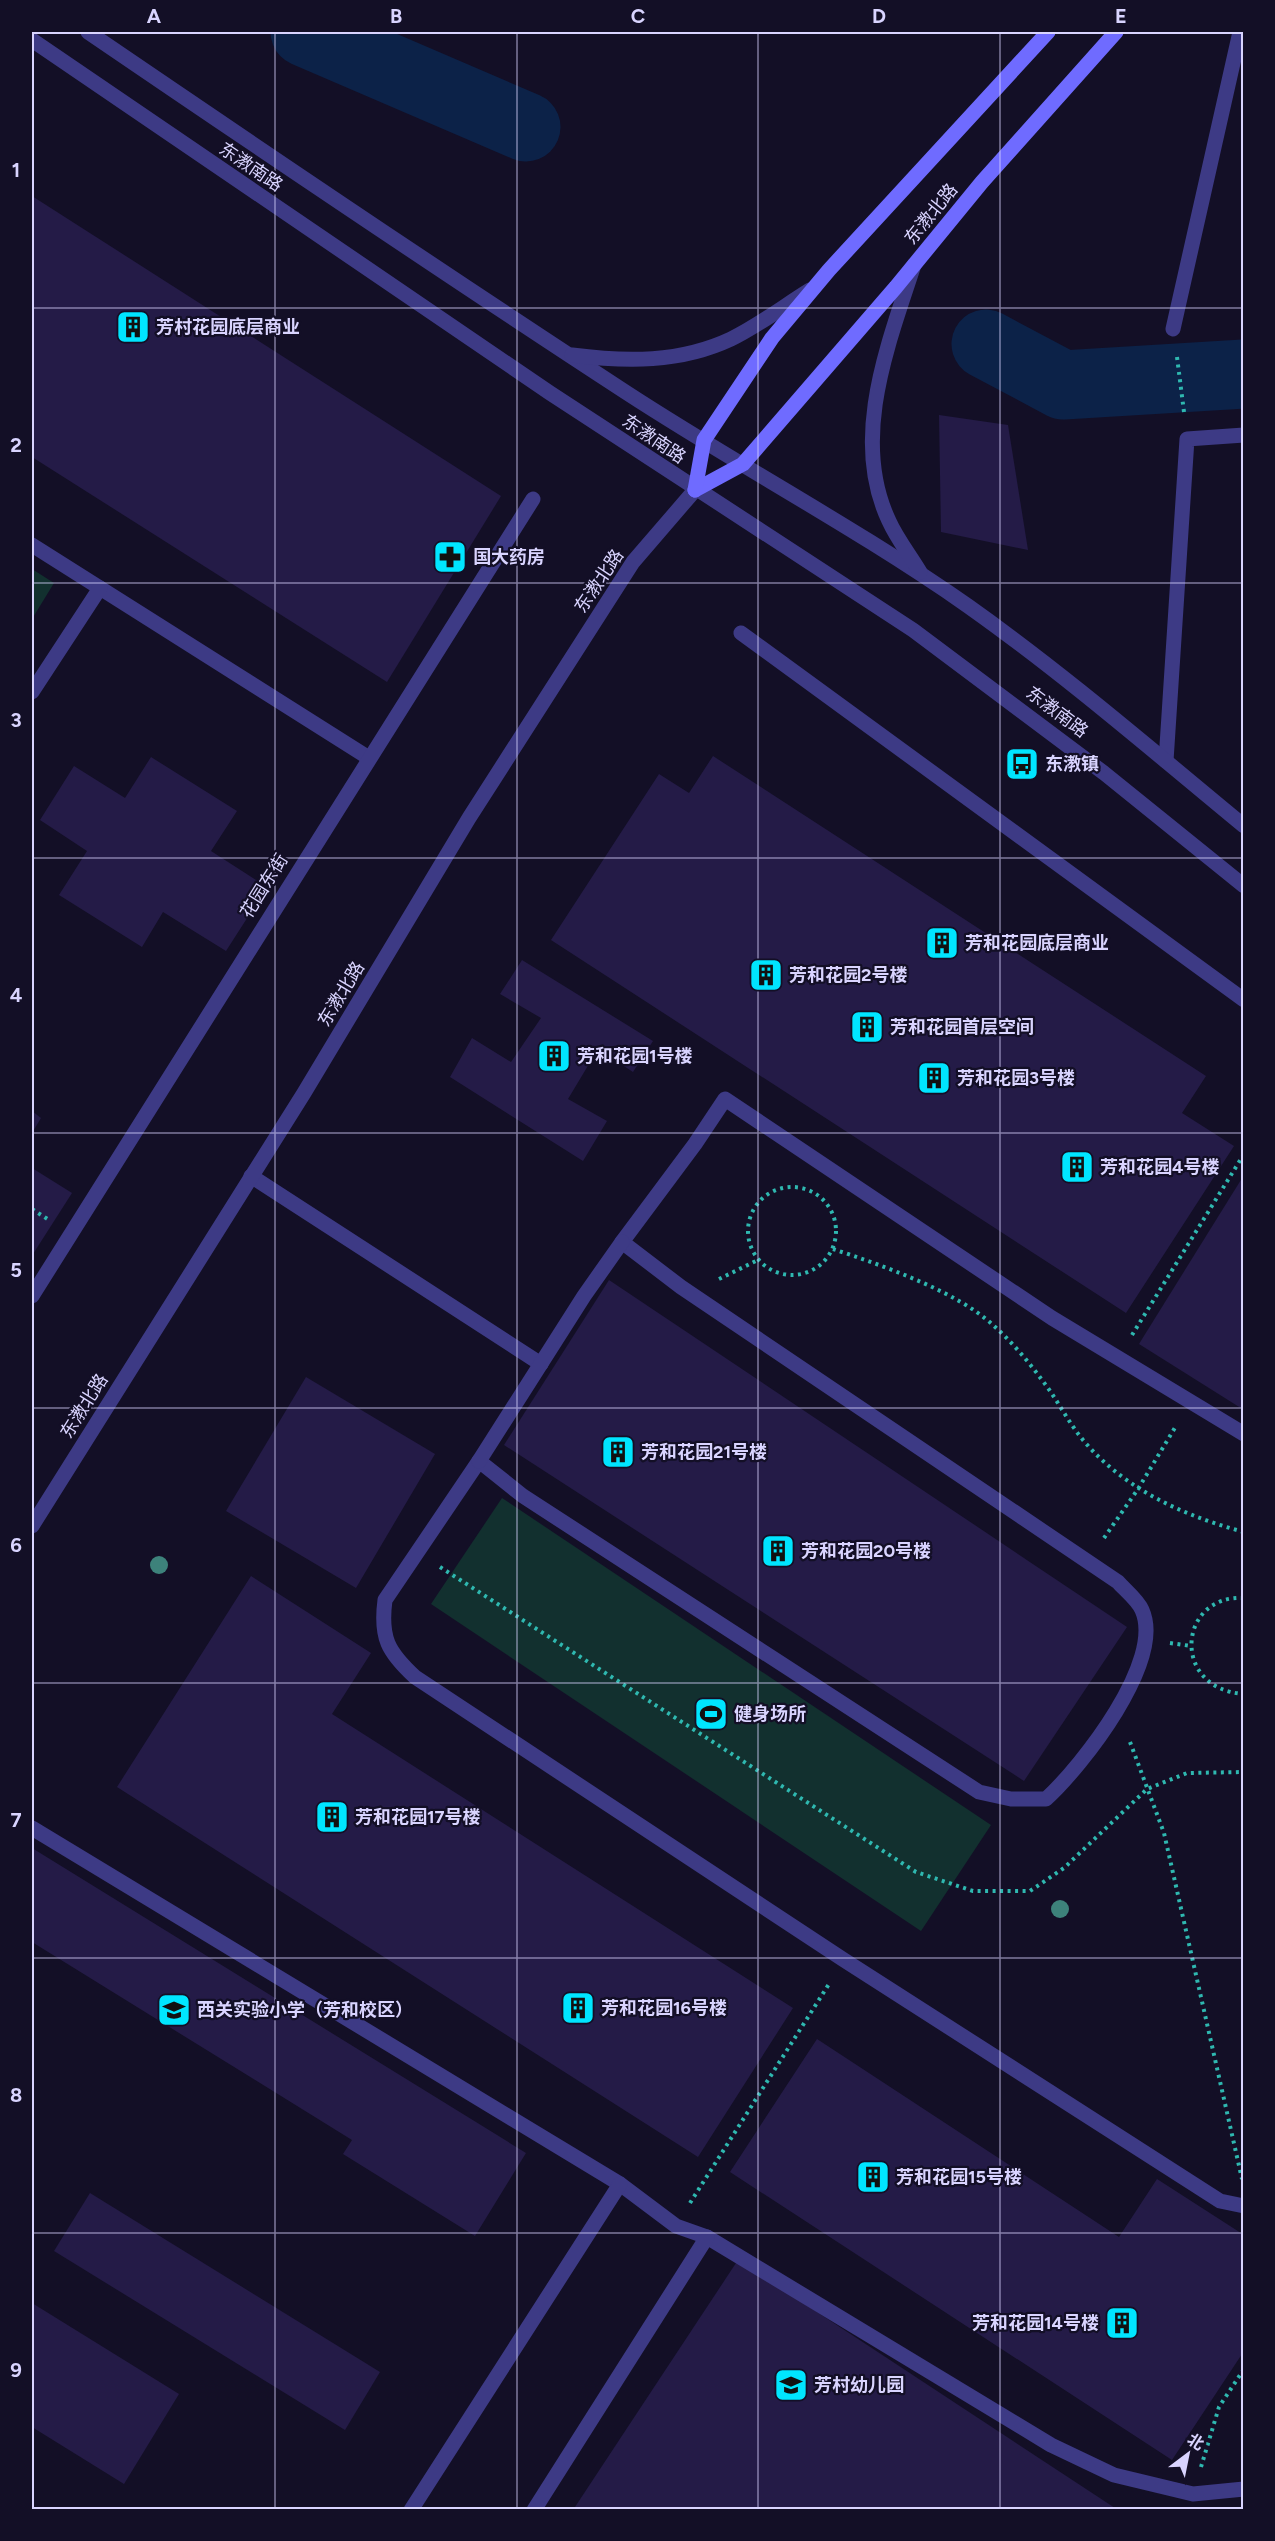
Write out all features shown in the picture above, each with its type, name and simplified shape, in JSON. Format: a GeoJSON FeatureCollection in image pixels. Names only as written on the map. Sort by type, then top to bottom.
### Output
{"type":"FeatureCollection","features":[{"type":"Feature","properties":{"kind":"main road","name":"东漖北路"},"geometry":{"type":"LineString","coordinates":[[695,490],[704,440],[772,338],[815,287],[1048,32]]}},
{"type":"Feature","properties":{"kind":"main road","name":"东漖北路"},"geometry":{"type":"LineString","coordinates":[[695,490],[743,464],[915,264],[982,182],[1116,32]]}},
{"type":"Feature","properties":{"kind":"street","name":"东漖南路"},"geometry":{"type":"LineString","coordinates":[[88,32],[382,232],[568,354],[923,577],[1051,668],[1244,826]]}},
{"type":"Feature","properties":{"kind":"street"},"geometry":{"type":"LineString","coordinates":[[1173,329],[1240,32]]}},
{"type":"Feature","properties":{"kind":"street","name":"东漖南路"},"geometry":{"type":"LineString","coordinates":[[32,40],[401,293],[695,490],[913,630],[1104,773],[1244,886]]}},
{"type":"Feature","properties":{"kind":"street"},"geometry":{"type":"LineString","coordinates":[[915,264],[892,336],[875,402],[872,443],[876,484],[889,522],[923,577]]}},
{"type":"Feature","properties":{"kind":"street"},"geometry":{"type":"LineString","coordinates":[[568,354],[616,360],[678,357],[731,339],[815,287]]}},
{"type":"Feature","properties":{"kind":"street"},"geometry":{"type":"LineString","coordinates":[[1166,761],[1187,439],[1244,435]]}},
{"type":"Feature","properties":{"kind":"street","name":"东漖北路"},"geometry":{"type":"LineString","coordinates":[[32,1526],[251,1176],[470,818],[633,562],[695,490]]}},
{"type":"Feature","properties":{"kind":"street","name":"花园东街"},"geometry":{"type":"LineString","coordinates":[[32,1296],[532,499]]}},
{"type":"Feature","properties":{"kind":"street"},"geometry":{"type":"LineString","coordinates":[[32,545],[369,758]]}},
{"type":"Feature","properties":{"kind":"street"},"geometry":{"type":"LineString","coordinates":[[32,692],[100,588]]}},
{"type":"Feature","properties":{"kind":"street"},"geometry":{"type":"LineString","coordinates":[[741,633],[1244,1000]]}},
{"type":"Feature","properties":{"kind":"street"},"geometry":{"type":"LineString","coordinates":[[1244,1434],[1052,1318],[724,1099],[695,1144],[622,1242],[385,1600],[382,1623],[393,1656],[415,1677],[844,1960],[1220,2201],[1244,2206]]}},
{"type":"Feature","properties":{"kind":"street"},"geometry":{"type":"LineString","coordinates":[[251,1176],[541,1364]]}},
{"type":"Feature","properties":{"kind":"street"},"geometry":{"type":"LineString","coordinates":[[478,1461],[523,1496],[979,1792],[1011,1799],[1046,1799],[1065,1782],[1118,1707],[1129,1690],[1146,1640],[1142,1610],[1118,1582],[707,1304],[622,1242]]}},
{"type":"Feature","properties":{"kind":"street"},"geometry":{"type":"LineString","coordinates":[[32,1828],[620,2184],[676,2226],[707,2237],[1051,2445],[1114,2475],[1193,2494],[1244,2489]]}},
{"type":"Feature","properties":{"kind":"street"},"geometry":{"type":"LineString","coordinates":[[411,2510],[620,2184]]}},
{"type":"Feature","properties":{"kind":"street"},"geometry":{"type":"LineString","coordinates":[[534,2510],[707,2237]]}},
{"type":"Feature","properties":{"kind":"path"},"geometry":{"type":"LineString","coordinates":[[1173,329],[1187,439]]}},
{"type":"Feature","properties":{"kind":"path"},"geometry":{"type":"LineString","coordinates":[[1117,1358],[1244,1154]]}},
{"type":"Feature","properties":{"kind":"path"},"geometry":{"type":"LineString","coordinates":[[801,1188],[815,1194],[830,1209],[836,1223],[833,1249],[821,1265],[808,1272],[791,1276],[776,1273],[758,1260],[749,1242],[748,1227],[756,1206],[765,1196],[779,1189],[801,1188]]}},
{"type":"Feature","properties":{"kind":"path"},"geometry":{"type":"LineString","coordinates":[[833,1249],[865,1259],[951,1297],[993,1324],[1042,1379],[1084,1441],[1138,1489],[1204,1521],[1244,1532]]}},
{"type":"Feature","properties":{"kind":"path"},"geometry":{"type":"LineString","coordinates":[[707,1304],[720,1276],[758,1260]]}},
{"type":"Feature","properties":{"kind":"path"},"geometry":{"type":"LineString","coordinates":[[1088,1562],[1138,1489],[1190,1402]]}},
{"type":"Feature","properties":{"kind":"path"},"geometry":{"type":"LineString","coordinates":[[418,1551],[506,1611],[916,1872],[973,1892],[1030,1891],[1064,1868],[1147,1789],[1187,1773],[1244,1772]]}},
{"type":"Feature","properties":{"kind":"path"},"geometry":{"type":"LineString","coordinates":[[1244,1598],[1230,1598],[1215,1604],[1203,1613],[1193,1628],[1191,1646],[1197,1670],[1208,1683],[1225,1693],[1244,1694]]}},
{"type":"Feature","properties":{"kind":"path"},"geometry":{"type":"LineString","coordinates":[[1118,1707],[1164,1833],[1244,2187]]}},
{"type":"Feature","properties":{"kind":"path"},"geometry":{"type":"LineString","coordinates":[[676,2226],[844,1960]]}},
{"type":"Feature","properties":{"kind":"path"},"geometry":{"type":"LineString","coordinates":[[1193,2494],[1219,2408],[1244,2369]]}},
{"type":"Feature","properties":{"kind":"green space"},"geometry":{"type":"Polygon","coordinates":[[[32,569],[54,583],[32,619],[32,569]]]}},
{"type":"Feature","properties":{"kind":"green space","name":"健身场所"},"geometry":{"type":"Polygon","coordinates":[[[502,1498],[991,1825],[921,1931],[431,1604],[502,1498]]]}},
{"type":"Feature","properties":{"kind":"building","name":"芳村花园底层商业"},"geometry":{"type":"Polygon","coordinates":[[[32,196],[501,496],[387,682],[32,457],[32,196]]]}},
{"type":"Feature","properties":{"kind":"building"},"geometry":{"type":"Polygon","coordinates":[[[939,415],[1008,425],[1028,550],[941,532],[939,415]]]}},
{"type":"Feature","properties":{"kind":"building","name":"芳和花园首层空间"},"geometry":{"type":"Polygon","coordinates":[[[713,756],[1206,1076],[1182,1113],[1234,1146],[1126,1313],[551,940],[659,774],[689,793],[713,756]]]}},
{"type":"Feature","properties":{"kind":"building"},"geometry":{"type":"Polygon","coordinates":[[[151,757],[237,811],[211,851],[267,887],[226,951],[163,912],[142,947],[59,895],[87,851],[40,820],[74,766],[125,798],[151,757]]]}},
{"type":"Feature","properties":{"kind":"building","name":"芳和花园1号楼"},"geometry":{"type":"Polygon","coordinates":[[[522,960],[653,1041],[633,1072],[598,1049],[568,1099],[607,1121],[583,1161],[450,1077],[472,1038],[511,1062],[541,1018],[500,994],[522,960]]]}},
{"type":"Feature","properties":{"kind":"building"},"geometry":{"type":"Polygon","coordinates":[[[32,1111],[41,1118],[32,1133],[32,1111]]]}},
{"type":"Feature","properties":{"kind":"building"},"geometry":{"type":"Polygon","coordinates":[[[32,1168],[72,1193],[33,1254],[32,1252],[32,1168]]]}},
{"type":"Feature","properties":{"kind":"building"},"geometry":{"type":"Polygon","coordinates":[[[1244,1175],[1244,1410],[1139,1344],[1244,1175]]]}},
{"type":"Feature","properties":{"kind":"building"},"geometry":{"type":"Polygon","coordinates":[[[609,1280],[1127,1627],[1024,1781],[504,1445],[609,1280]]]}},
{"type":"Feature","properties":{"kind":"building"},"geometry":{"type":"Polygon","coordinates":[[[306,1377],[435,1454],[356,1588],[226,1511],[306,1377]]]}},
{"type":"Feature","properties":{"kind":"building"},"geometry":{"type":"Polygon","coordinates":[[[251,1576],[371,1653],[332,1714],[793,2008],[698,2157],[117,1787],[251,1576]]]}},
{"type":"Feature","properties":{"kind":"building"},"geometry":{"type":"Polygon","coordinates":[[[32,1848],[526,2153],[475,2236],[343,2154],[352,2140],[32,1942],[32,1848]]]}},
{"type":"Feature","properties":{"kind":"building"},"geometry":{"type":"Polygon","coordinates":[[[817,2039],[1119,2237],[1157,2179],[1244,2235],[1244,2351],[1172,2460],[730,2172],[817,2039]]]}},
{"type":"Feature","properties":{"kind":"building"},"geometry":{"type":"Polygon","coordinates":[[[90,2193],[380,2372],[345,2430],[54,2251],[90,2193]]]}},
{"type":"Feature","properties":{"kind":"building","name":"芳村幼儿园"},"geometry":{"type":"Polygon","coordinates":[[[738,2260],[1118,2510],[573,2510],[738,2260]]]}},
{"type":"Feature","properties":{"kind":"building"},"geometry":{"type":"Polygon","coordinates":[[[32,2303],[179,2394],[124,2484],[32,2427],[32,2303]]]}},
{"type":"Feature","properties":{"kind":"waterway"},"geometry":{"type":"LineString","coordinates":[[305,32],[526,127]]}},
{"type":"Feature","properties":{"kind":"waterway"},"geometry":{"type":"LineString","coordinates":[[986,344],[1063,385],[1244,374]]}},
{"type":"Feature","properties":{"kind":"place","name":"芳村花园底层商业"},"geometry":{"type":"Point","coordinates":[133,327]}},
{"type":"Feature","properties":{"kind":"place","name":"国大药房"},"geometry":{"type":"Point","coordinates":[450,557]}},
{"type":"Feature","properties":{"kind":"place","name":"东漖镇"},"geometry":{"type":"Point","coordinates":[1022,764]}},
{"type":"Feature","properties":{"kind":"place","name":"芳和花园底层商业"},"geometry":{"type":"Point","coordinates":[942,943]}},
{"type":"Feature","properties":{"kind":"place","name":"芳和花园2号楼"},"geometry":{"type":"Point","coordinates":[766,975]}},
{"type":"Feature","properties":{"kind":"place","name":"芳和花园首层空间"},"geometry":{"type":"Point","coordinates":[867,1027]}},
{"type":"Feature","properties":{"kind":"place","name":"芳和花园1号楼"},"geometry":{"type":"Point","coordinates":[554,1056]}},
{"type":"Feature","properties":{"kind":"place","name":"芳和花园3号楼"},"geometry":{"type":"Point","coordinates":[934,1078]}},
{"type":"Feature","properties":{"kind":"place","name":"芳和花园4号楼"},"geometry":{"type":"Point","coordinates":[1077,1167]}},
{"type":"Feature","properties":{"kind":"place","name":"芳和花园21号楼"},"geometry":{"type":"Point","coordinates":[618,1452]}},
{"type":"Feature","properties":{"kind":"place","name":"芳和花园20号楼"},"geometry":{"type":"Point","coordinates":[778,1551]}},
{"type":"Feature","properties":{"kind":"place","name":"健身场所"},"geometry":{"type":"Point","coordinates":[711,1714]}},
{"type":"Feature","properties":{"kind":"place","name":"芳和花园17号楼"},"geometry":{"type":"Point","coordinates":[332,1817]}},
{"type":"Feature","properties":{"kind":"place","name":"芳和花园16号楼"},"geometry":{"type":"Point","coordinates":[578,2008]}},
{"type":"Feature","properties":{"kind":"place","name":"西关实验小学（芳和校区）"},"geometry":{"type":"Point","coordinates":[174,2010]}},
{"type":"Feature","properties":{"kind":"place","name":"芳和花园15号楼"},"geometry":{"type":"Point","coordinates":[873,2177]}},
{"type":"Feature","properties":{"kind":"place","name":"芳和花园14号楼"},"geometry":{"type":"Point","coordinates":[1122,2323]}},
{"type":"Feature","properties":{"kind":"place","name":"芳村幼儿园"},"geometry":{"type":"Point","coordinates":[791,2385]}}]}
